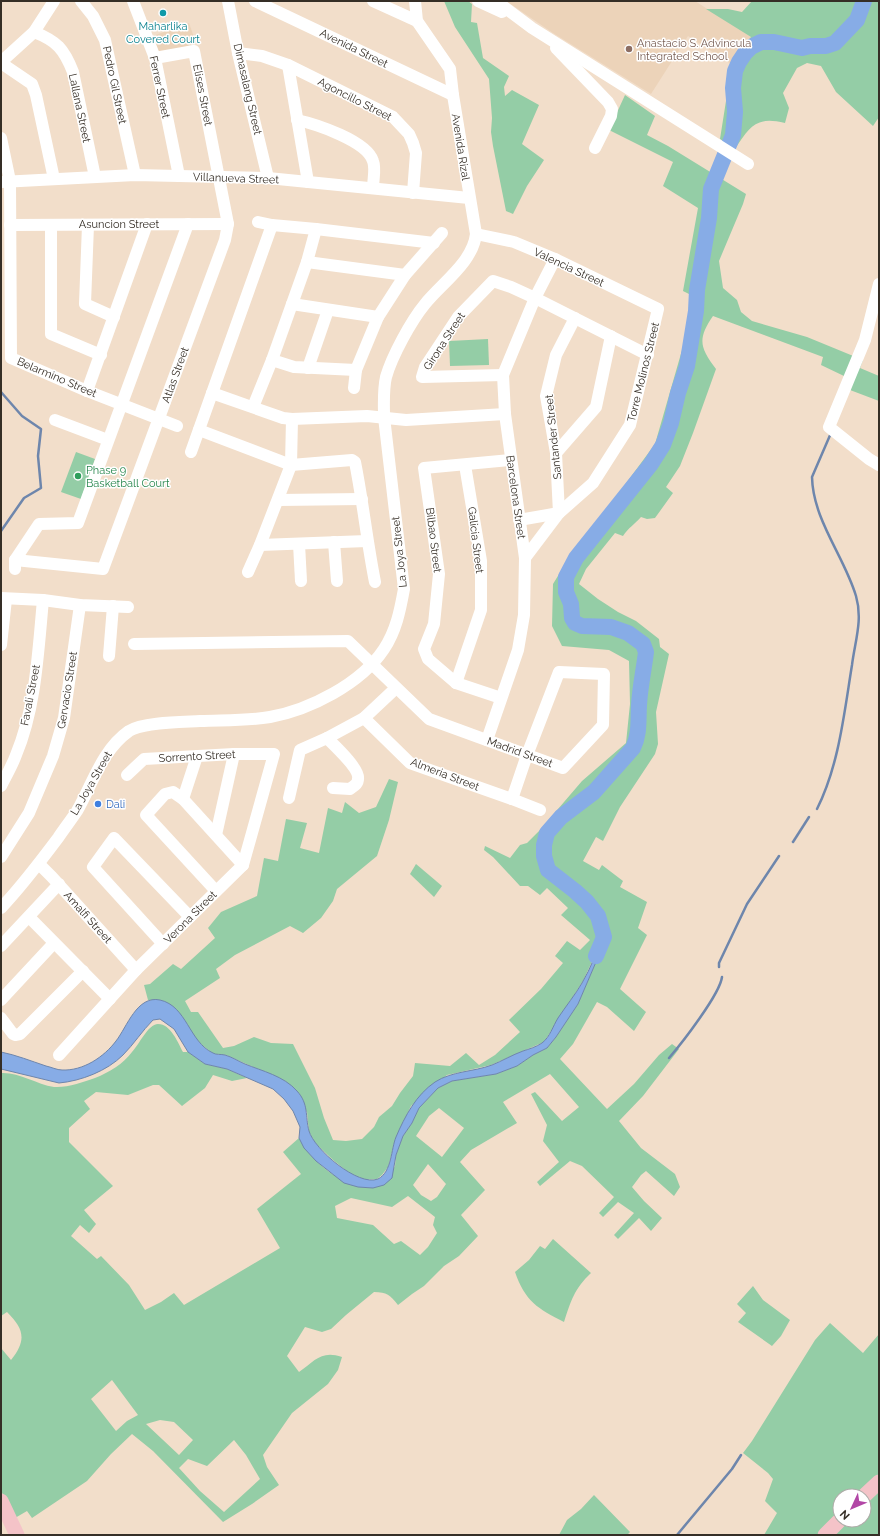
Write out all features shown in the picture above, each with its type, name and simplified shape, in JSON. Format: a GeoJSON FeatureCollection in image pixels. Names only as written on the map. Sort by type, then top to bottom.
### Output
{"type":"FeatureCollection","features":[{"type":"Feature","properties":{"kind":"main road"},"geometry":{"type":"LineString","coordinates":[[1,1501],[17,1535]]}},
{"type":"Feature","properties":{"kind":"main road"},"geometry":{"type":"LineString","coordinates":[[824,1535],[832,1528]]}},
{"type":"Feature","properties":{"kind":"street"},"geometry":{"type":"LineString","coordinates":[[54,1],[34,32],[1,62],[32,84],[36,95],[54,179]]}},
{"type":"Feature","properties":{"kind":"street","name":"Pedro Gil Street"},"geometry":{"type":"LineString","coordinates":[[81,1],[93,16],[105,40],[135,175]]}},
{"type":"Feature","properties":{"kind":"street","name":"Ferrer Street"},"geometry":{"type":"LineString","coordinates":[[133,1],[155,58],[179,176]]}},
{"type":"Feature","properties":{"kind":"street","name":"Dimasalang Street"},"geometry":{"type":"LineString","coordinates":[[228,1],[238,53],[268,178]]}},
{"type":"Feature","properties":{"kind":"street","name":"Avenida Street"},"geometry":{"type":"LineString","coordinates":[[255,1],[453,95]]}},
{"type":"Feature","properties":{"kind":"street"},"geometry":{"type":"LineString","coordinates":[[373,1],[417,21]]}},
{"type":"Feature","properties":{"kind":"street"},"geometry":{"type":"LineString","coordinates":[[415,1],[417,21]]}},
{"type":"Feature","properties":{"kind":"street"},"geometry":{"type":"LineString","coordinates":[[478,1],[506,13],[555,47],[608,102],[612,109],[611,116],[595,148]]}},
{"type":"Feature","properties":{"kind":"street"},"geometry":{"type":"LineString","coordinates":[[496,1],[532,28],[748,164]]}},
{"type":"Feature","properties":{"kind":"street","name":"Avenida Rizal"},"geometry":{"type":"LineString","coordinates":[[417,21],[450,69],[470,198]]}},
{"type":"Feature","properties":{"kind":"street","name":"Lallana Street"},"geometry":{"type":"LineString","coordinates":[[34,32],[49,38],[56,43],[63,51],[69,62],[73,72],[95,177]]}},
{"type":"Feature","properties":{"kind":"street","name":"Elises Street"},"geometry":{"type":"LineString","coordinates":[[155,58],[194,51],[220,177]]}},
{"type":"Feature","properties":{"kind":"street","name":"Agoncillo Street"},"geometry":{"type":"LineString","coordinates":[[238,53],[262,56],[288,66],[393,117],[409,134],[416,153],[413,193]]}},
{"type":"Feature","properties":{"kind":"street"},"geometry":{"type":"LineString","coordinates":[[288,66],[308,182]]}},
{"type":"Feature","properties":{"kind":"street"},"geometry":{"type":"LineString","coordinates":[[297,120],[314,124],[363,147],[373,159],[375,167],[372,188]]}},
{"type":"Feature","properties":{"kind":"street","name":"Belarmino Street"},"geometry":{"type":"LineString","coordinates":[[1,138],[10,225],[6,333],[11,358],[87,391],[177,426]]}},
{"type":"Feature","properties":{"kind":"street","name":"Villanueva Street"},"geometry":{"type":"LineString","coordinates":[[6,181],[135,175],[268,178],[470,198]]}},
{"type":"Feature","properties":{"kind":"street","name":"Atlas Street"},"geometry":{"type":"LineString","coordinates":[[108,440],[78,523],[39,524],[15,565],[103,569],[225,240],[228,224],[220,177]]}},
{"type":"Feature","properties":{"kind":"street","name":"La Joya Street"},"geometry":{"type":"LineString","coordinates":[[1,908],[39,864],[76,811],[116,741],[131,730],[159,723],[252,719],[282,714],[317,702],[338,691],[372,664],[384,649],[399,616],[404,590],[384,417],[384,390],[386,377],[402,341],[425,304],[455,272],[475,243],[476,234],[470,198]]}},
{"type":"Feature","properties":{"kind":"street"},"geometry":{"type":"LineString","coordinates":[[258,222],[272,225],[434,243]]}},
{"type":"Feature","properties":{"kind":"street"},"geometry":{"type":"LineString","coordinates":[[87,391],[147,224]]}},
{"type":"Feature","properties":{"kind":"street"},"geometry":{"type":"LineString","coordinates":[[55,420],[108,440],[188,224]]}},
{"type":"Feature","properties":{"kind":"street","name":"Asuncion Street"},"geometry":{"type":"LineString","coordinates":[[10,225],[228,224]]}},
{"type":"Feature","properties":{"kind":"street"},"geometry":{"type":"LineString","coordinates":[[51,225],[51,334],[101,354]]}},
{"type":"Feature","properties":{"kind":"street"},"geometry":{"type":"LineString","coordinates":[[88,225],[85,304],[114,317]]}},
{"type":"Feature","properties":{"kind":"street"},"geometry":{"type":"LineString","coordinates":[[191,452],[272,225]]}},
{"type":"Feature","properties":{"kind":"street"},"geometry":{"type":"LineString","coordinates":[[253,407],[272,360],[307,262],[316,229]]}},
{"type":"Feature","properties":{"kind":"street"},"geometry":{"type":"LineString","coordinates":[[354,388],[356,370],[378,317],[405,275],[442,233]]}},
{"type":"Feature","properties":{"kind":"street","name":"Valencia Street"},"geometry":{"type":"LineString","coordinates":[[476,234],[514,242],[555,259],[658,309]]}},
{"type":"Feature","properties":{"kind":"street","name":"Barcelona Street"},"geometry":{"type":"LineString","coordinates":[[487,740],[518,650],[524,615],[525,558],[505,414],[504,374],[535,298],[555,259]]}},
{"type":"Feature","properties":{"kind":"street"},"geometry":{"type":"LineString","coordinates":[[307,262],[405,275]]}},
{"type":"Feature","properties":{"kind":"street","name":"Girona Street"},"geometry":{"type":"LineString","coordinates":[[504,374],[422,377],[425,368],[458,317],[493,281],[535,298]]}},
{"type":"Feature","properties":{"kind":"street"},"geometry":{"type":"LineString","coordinates":[[879,284],[865,340],[829,427],[869,459],[879,465]]}},
{"type":"Feature","properties":{"kind":"street"},"geometry":{"type":"LineString","coordinates":[[535,298],[648,355]]}},
{"type":"Feature","properties":{"kind":"street"},"geometry":{"type":"LineString","coordinates":[[292,304],[378,317]]}},
{"type":"Feature","properties":{"kind":"street","name":"Torre Molinos Street"},"geometry":{"type":"LineString","coordinates":[[525,558],[559,513],[593,482],[630,425],[658,309]]}},
{"type":"Feature","properties":{"kind":"street"},"geometry":{"type":"LineString","coordinates":[[308,368],[328,310]]}},
{"type":"Feature","properties":{"kind":"street","name":"Santander Street"},"geometry":{"type":"LineString","coordinates":[[559,513],[556,453],[546,396],[556,356],[575,318]]}},
{"type":"Feature","properties":{"kind":"street"},"geometry":{"type":"LineString","coordinates":[[556,453],[596,407],[611,336]]}},
{"type":"Feature","properties":{"kind":"street"},"geometry":{"type":"LineString","coordinates":[[272,360],[294,367],[356,370]]}},
{"type":"Feature","properties":{"kind":"street"},"geometry":{"type":"LineString","coordinates":[[212,393],[283,418],[292,419],[358,416],[406,420],[505,414]]}},
{"type":"Feature","properties":{"kind":"street"},"geometry":{"type":"LineString","coordinates":[[248,572],[291,465],[292,419]]}},
{"type":"Feature","properties":{"kind":"street"},"geometry":{"type":"LineString","coordinates":[[199,430],[291,465],[352,460],[355,462],[375,582]]}},
{"type":"Feature","properties":{"kind":"street","name":"Bilbao Street"},"geometry":{"type":"LineString","coordinates":[[501,698],[456,684],[428,659],[424,649],[434,624],[439,574],[424,468],[511,460]]}},
{"type":"Feature","properties":{"kind":"street","name":"Galicia Street"},"geometry":{"type":"LineString","coordinates":[[456,684],[480,610],[481,561],[465,464]]}},
{"type":"Feature","properties":{"kind":"street"},"geometry":{"type":"LineString","coordinates":[[278,500],[362,499]]}},
{"type":"Feature","properties":{"kind":"street"},"geometry":{"type":"LineString","coordinates":[[520,520],[559,513]]}},
{"type":"Feature","properties":{"kind":"street"},"geometry":{"type":"LineString","coordinates":[[260,545],[367,541]]}},
{"type":"Feature","properties":{"kind":"street"},"geometry":{"type":"LineString","coordinates":[[334,542],[337,581]]}},
{"type":"Feature","properties":{"kind":"street"},"geometry":{"type":"LineString","coordinates":[[299,544],[301,581]]}},
{"type":"Feature","properties":{"kind":"street"},"geometry":{"type":"LineString","coordinates":[[1,645],[4,599],[43,600],[80,605],[128,607]]}},
{"type":"Feature","properties":{"kind":"street","name":"Favali Street"},"geometry":{"type":"LineString","coordinates":[[1,786],[16,755],[27,720],[35,682],[43,600]]}},
{"type":"Feature","properties":{"kind":"street","name":"Gervacio Street"},"geometry":{"type":"LineString","coordinates":[[1,857],[29,813],[54,756],[64,718],[80,605]]}},
{"type":"Feature","properties":{"kind":"street"},"geometry":{"type":"LineString","coordinates":[[109,656],[113,606]]}},
{"type":"Feature","properties":{"kind":"street","name":"Madrid Street"},"geometry":{"type":"LineString","coordinates":[[134,644],[348,641],[428,719],[487,740],[527,755],[563,768],[603,725],[604,674],[559,672],[527,755]]}},
{"type":"Feature","properties":{"kind":"street"},"geometry":{"type":"LineString","coordinates":[[289,798],[300,750],[327,738],[364,718],[396,688]]}},
{"type":"Feature","properties":{"kind":"street","name":"Almeria Street"},"geometry":{"type":"LineString","coordinates":[[364,718],[410,763],[540,810]]}},
{"type":"Feature","properties":{"kind":"street"},"geometry":{"type":"LineString","coordinates":[[327,738],[357,771],[359,779],[350,789],[333,788]]}},
{"type":"Feature","properties":{"kind":"street"},"geometry":{"type":"LineString","coordinates":[[216,835],[234,754]]}},
{"type":"Feature","properties":{"kind":"street","name":"Sorrento Street"},"geometry":{"type":"LineString","coordinates":[[127,775],[144,759],[234,754],[274,754],[243,865]]}},
{"type":"Feature","properties":{"kind":"street"},"geometry":{"type":"LineString","coordinates":[[512,799],[527,755]]}},
{"type":"Feature","properties":{"kind":"street"},"geometry":{"type":"LineString","coordinates":[[178,795],[196,756]]}},
{"type":"Feature","properties":{"kind":"street"},"geometry":{"type":"LineString","coordinates":[[216,891],[146,815],[165,794],[178,795],[243,865]]}},
{"type":"Feature","properties":{"kind":"street"},"geometry":{"type":"LineString","coordinates":[[163,944],[93,867],[114,838],[190,917]]}},
{"type":"Feature","properties":{"kind":"street","name":"Amalfi Street"},"geometry":{"type":"LineString","coordinates":[[39,864],[59,884],[136,970]]}},
{"type":"Feature","properties":{"kind":"street","name":"Verona Street"},"geometry":{"type":"LineString","coordinates":[[59,1055],[136,970],[243,865]]}},
{"type":"Feature","properties":{"kind":"street"},"geometry":{"type":"LineString","coordinates":[[1,946],[59,884]]}},
{"type":"Feature","properties":{"kind":"street"},"geometry":{"type":"LineString","coordinates":[[29,916],[110,999]]}},
{"type":"Feature","properties":{"kind":"street"},"geometry":{"type":"LineString","coordinates":[[1,1000],[54,942]]}},
{"type":"Feature","properties":{"kind":"street"},"geometry":{"type":"LineString","coordinates":[[1,1018],[13,1034],[20,1034],[83,971]]}},
{"type":"Feature","properties":{"kind":"shaded area","name":"Anastacio S. Advincula Integrated School"},"geometry":{"type":"Polygon","coordinates":[[[506,1],[695,1],[751,37],[737,53],[731,64],[688,36],[651,94],[553,33],[506,1]]]}},
{"type":"Feature","properties":{"kind":"shaded area"},"geometry":{"type":"Polygon","coordinates":[[[189,23],[196,43],[157,57],[150,37],[189,23]]]}},
{"type":"Feature","properties":{"kind":"green space"},"geometry":{"type":"Polygon","coordinates":[[[444,1],[468,1],[472,4],[471,22],[477,23],[483,58],[509,76],[504,87],[505,96],[512,90],[539,105],[522,144],[544,160],[527,186],[513,214],[506,211],[493,146],[489,79],[455,27],[444,1]]]}},
{"type":"Feature","properties":{"kind":"green space"},"geometry":{"type":"Polygon","coordinates":[[[752,1],[879,1],[879,117],[873,126],[836,92],[821,66],[807,63],[797,68],[783,93],[789,108],[785,123],[775,121],[760,122],[745,134],[735,149],[720,139],[726,101],[727,77],[731,64],[737,53],[751,37],[706,9],[728,9],[742,12],[752,1]]]}},
{"type":"Feature","properties":{"kind":"green space"},"geometry":{"type":"Polygon","coordinates":[[[625,95],[655,116],[647,135],[668,146],[746,194],[719,261],[723,288],[737,300],[741,312],[752,321],[807,337],[863,360],[860,368],[879,376],[879,401],[850,390],[844,376],[821,365],[823,357],[713,316],[704,331],[702,343],[707,355],[716,369],[680,466],[666,487],[673,493],[655,518],[647,519],[641,517],[623,536],[615,533],[586,569],[579,584],[618,612],[636,621],[659,639],[660,647],[669,654],[656,712],[658,744],[655,754],[620,807],[603,841],[596,837],[583,861],[599,870],[602,865],[623,881],[620,887],[647,902],[638,928],[647,935],[620,989],[646,1012],[634,1031],[607,1007],[597,1002],[573,1044],[560,1059],[607,1109],[634,1084],[659,1055],[672,1044],[679,1049],[643,1096],[619,1121],[641,1148],[675,1174],[680,1187],[674,1196],[646,1171],[641,1175],[632,1187],[662,1218],[651,1231],[639,1218],[618,1239],[614,1235],[634,1213],[618,1202],[603,1217],[599,1213],[614,1197],[582,1166],[570,1161],[540,1186],[537,1182],[559,1162],[543,1141],[547,1125],[531,1094],[535,1092],[562,1121],[579,1107],[550,1074],[503,1102],[517,1123],[471,1150],[460,1162],[485,1190],[461,1215],[478,1236],[459,1256],[444,1266],[424,1286],[398,1305],[388,1295],[374,1292],[331,1329],[322,1332],[305,1327],[287,1356],[299,1372],[323,1356],[335,1355],[342,1357],[338,1370],[328,1384],[292,1413],[263,1455],[267,1467],[279,1485],[223,1522],[153,1451],[132,1434],[111,1454],[87,1481],[32,1518],[27,1511],[15,1518],[1,1491],[1,1348],[11,1360],[20,1346],[21,1335],[17,1324],[7,1312],[1,1316],[1,1073],[14,1074],[54,1087],[64,1087],[80,1083],[101,1076],[120,1064],[135,1049],[147,1031],[154,1025],[158,1024],[167,1027],[170,1030],[183,1052],[188,1052],[205,1064],[227,1069],[247,1078],[232,1081],[213,1075],[205,1088],[182,1106],[159,1085],[153,1085],[128,1095],[96,1092],[84,1101],[90,1109],[69,1128],[69,1142],[113,1186],[84,1210],[96,1224],[89,1233],[80,1225],[71,1236],[97,1259],[101,1256],[129,1285],[145,1310],[174,1293],[184,1305],[280,1248],[257,1209],[301,1174],[283,1152],[299,1138],[307,1150],[323,1167],[344,1182],[359,1187],[375,1187],[384,1185],[395,1166],[396,1155],[403,1136],[412,1123],[419,1108],[438,1088],[452,1081],[496,1074],[517,1066],[533,1055],[547,1048],[578,1004],[602,948],[603,938],[583,981],[544,1042],[491,1065],[447,1075],[411,1106],[396,1138],[388,1167],[377,1179],[364,1180],[349,1173],[315,1143],[309,1132],[307,1112],[285,1081],[226,1055],[213,1054],[191,1034],[186,1023],[160,1000],[148,1000],[144,985],[150,984],[173,964],[181,969],[215,938],[208,928],[221,912],[257,896],[264,858],[278,861],[286,819],[307,823],[300,848],[319,853],[328,808],[342,813],[345,802],[359,813],[376,807],[389,779],[398,782],[389,820],[377,856],[337,889],[333,901],[321,918],[303,933],[290,926],[235,955],[216,969],[220,978],[185,1001],[191,1012],[198,1012],[223,1048],[234,1046],[254,1037],[271,1043],[293,1044],[315,1088],[324,1118],[333,1140],[346,1141],[362,1139],[374,1127],[379,1117],[392,1106],[413,1076],[415,1063],[450,1066],[466,1053],[479,1065],[495,1055],[520,1032],[509,1020],[541,989],[563,963],[555,956],[567,941],[580,950],[590,940],[561,915],[568,908],[547,888],[540,895],[528,886],[520,886],[493,857],[484,850],[485,846],[510,858],[520,845],[527,843],[540,830],[582,781],[626,743],[630,704],[629,661],[609,650],[562,646],[552,626],[553,584],[575,548],[613,501],[655,444],[697,298],[683,291],[698,208],[663,186],[673,162],[609,130],[625,95]],[[439,1108],[429,1116],[416,1136],[442,1157],[464,1128],[439,1108]],[[428,1164],[413,1185],[421,1195],[431,1201],[437,1197],[446,1184],[428,1164]],[[408,1196],[392,1207],[351,1198],[335,1206],[337,1218],[373,1225],[394,1244],[401,1241],[420,1255],[428,1247],[437,1233],[433,1225],[435,1217],[408,1196]],[[112,1380],[91,1399],[116,1431],[127,1421],[138,1415],[112,1380]],[[160,1420],[146,1424],[179,1455],[193,1440],[174,1422],[160,1420]],[[234,1440],[207,1466],[188,1459],[179,1468],[200,1491],[224,1512],[260,1479],[246,1455],[234,1440]]]}},
{"type":"Feature","properties":{"kind":"green space"},"geometry":{"type":"Polygon","coordinates":[[[488,339],[489,365],[450,366],[449,341],[488,339]]]}},
{"type":"Feature","properties":{"kind":"green space","name":"Phase 9 Basketball Court"},"geometry":{"type":"Polygon","coordinates":[[[76,452],[95,459],[81,499],[61,492],[76,452]]]}},
{"type":"Feature","properties":{"kind":"green space"},"geometry":{"type":"Polygon","coordinates":[[[416,864],[442,886],[434,897],[410,874],[416,864]]]}},
{"type":"Feature","properties":{"kind":"green space"},"geometry":{"type":"Polygon","coordinates":[[[553,1239],[591,1273],[577,1290],[571,1301],[564,1322],[547,1313],[528,1297],[523,1290],[515,1272],[529,1260],[540,1246],[545,1249],[553,1239]]]}},
{"type":"Feature","properties":{"kind":"green space"},"geometry":{"type":"Polygon","coordinates":[[[753,1286],[763,1300],[790,1320],[781,1336],[772,1346],[738,1322],[746,1313],[737,1304],[753,1286]]]}},
{"type":"Feature","properties":{"kind":"green space"},"geometry":{"type":"Polygon","coordinates":[[[830,1323],[863,1353],[879,1334],[879,1535],[764,1535],[777,1513],[765,1501],[773,1479],[768,1473],[743,1453],[815,1340],[830,1323]]]}},
{"type":"Feature","properties":{"kind":"green space"},"geometry":{"type":"Polygon","coordinates":[[[594,1495],[630,1532],[627,1535],[559,1535],[567,1520],[581,1509],[594,1495]]]}},
{"type":"Feature","properties":{"kind":"water"},"geometry":{"type":"Polygon","coordinates":[[[604,937],[602,948],[578,1004],[547,1048],[533,1055],[517,1066],[496,1074],[452,1081],[438,1088],[419,1108],[412,1123],[403,1136],[396,1155],[392,1178],[384,1185],[373,1188],[358,1187],[344,1183],[316,1161],[304,1148],[299,1138],[300,1127],[293,1111],[284,1099],[273,1089],[227,1069],[205,1064],[188,1052],[174,1029],[160,1019],[153,1020],[117,1061],[102,1070],[76,1080],[59,1083],[1,1069],[1,1052],[60,1070],[78,1068],[92,1062],[111,1047],[139,1007],[145,1002],[160,1000],[176,1009],[198,1041],[214,1054],[228,1056],[286,1081],[301,1096],[305,1105],[309,1131],[319,1147],[338,1165],[349,1172],[369,1180],[378,1179],[383,1176],[389,1166],[394,1142],[403,1121],[422,1093],[428,1087],[442,1078],[492,1065],[537,1046],[545,1041],[558,1018],[582,983],[604,937]]]}},
{"type":"Feature","properties":{"kind":"waterway"},"geometry":{"type":"LineString","coordinates":[[596,956],[604,937],[598,916],[587,902],[548,870],[544,856],[544,845],[547,833],[561,817],[594,792],[633,748],[638,732],[640,698],[646,652],[643,644],[628,633],[611,627],[582,626],[575,623],[572,618],[571,604],[566,592],[566,577],[576,558],[651,464],[663,445],[671,423],[678,393],[687,366],[696,311],[697,290],[709,218],[711,189],[733,135],[735,112],[733,88],[735,71],[739,62],[751,47],[761,42],[774,42],[802,48],[810,46],[826,46],[835,43],[857,20],[864,1]]}},
{"type":"Feature","properties":{"kind":"waterway"},"geometry":{"type":"LineString","coordinates":[[1,392],[22,416],[41,429],[38,456],[41,488],[24,498],[1,531]]}},
{"type":"Feature","properties":{"kind":"waterway"},"geometry":{"type":"LineString","coordinates":[[817,809],[831,775],[836,757],[859,622],[858,605],[851,581],[823,523],[814,493],[812,477],[831,433]]}},
{"type":"Feature","properties":{"kind":"waterway"},"geometry":{"type":"LineString","coordinates":[[793,842],[809,817]]}},
{"type":"Feature","properties":{"kind":"waterway"},"geometry":{"type":"LineString","coordinates":[[719,967],[719,963],[747,904],[779,856]]}},
{"type":"Feature","properties":{"kind":"waterway"},"geometry":{"type":"LineString","coordinates":[[669,1058],[708,1006],[720,985],[722,977]]}},
{"type":"Feature","properties":{"kind":"waterway"},"geometry":{"type":"LineString","coordinates":[[677,1535],[732,1469],[741,1455]]}},
{"type":"Feature","properties":{"kind":"place","name":"Maharlika Covered Court"},"geometry":{"type":"Point","coordinates":[163,13]}},
{"type":"Feature","properties":{"kind":"place","name":"Anastacio S. Advincula Integrated School"},"geometry":{"type":"Point","coordinates":[629,49]}},
{"type":"Feature","properties":{"kind":"place","name":"Phase 9 Basketball Court"},"geometry":{"type":"Point","coordinates":[78,476]}},
{"type":"Feature","properties":{"kind":"place","name":"Dali"},"geometry":{"type":"Point","coordinates":[98,804]}}]}
